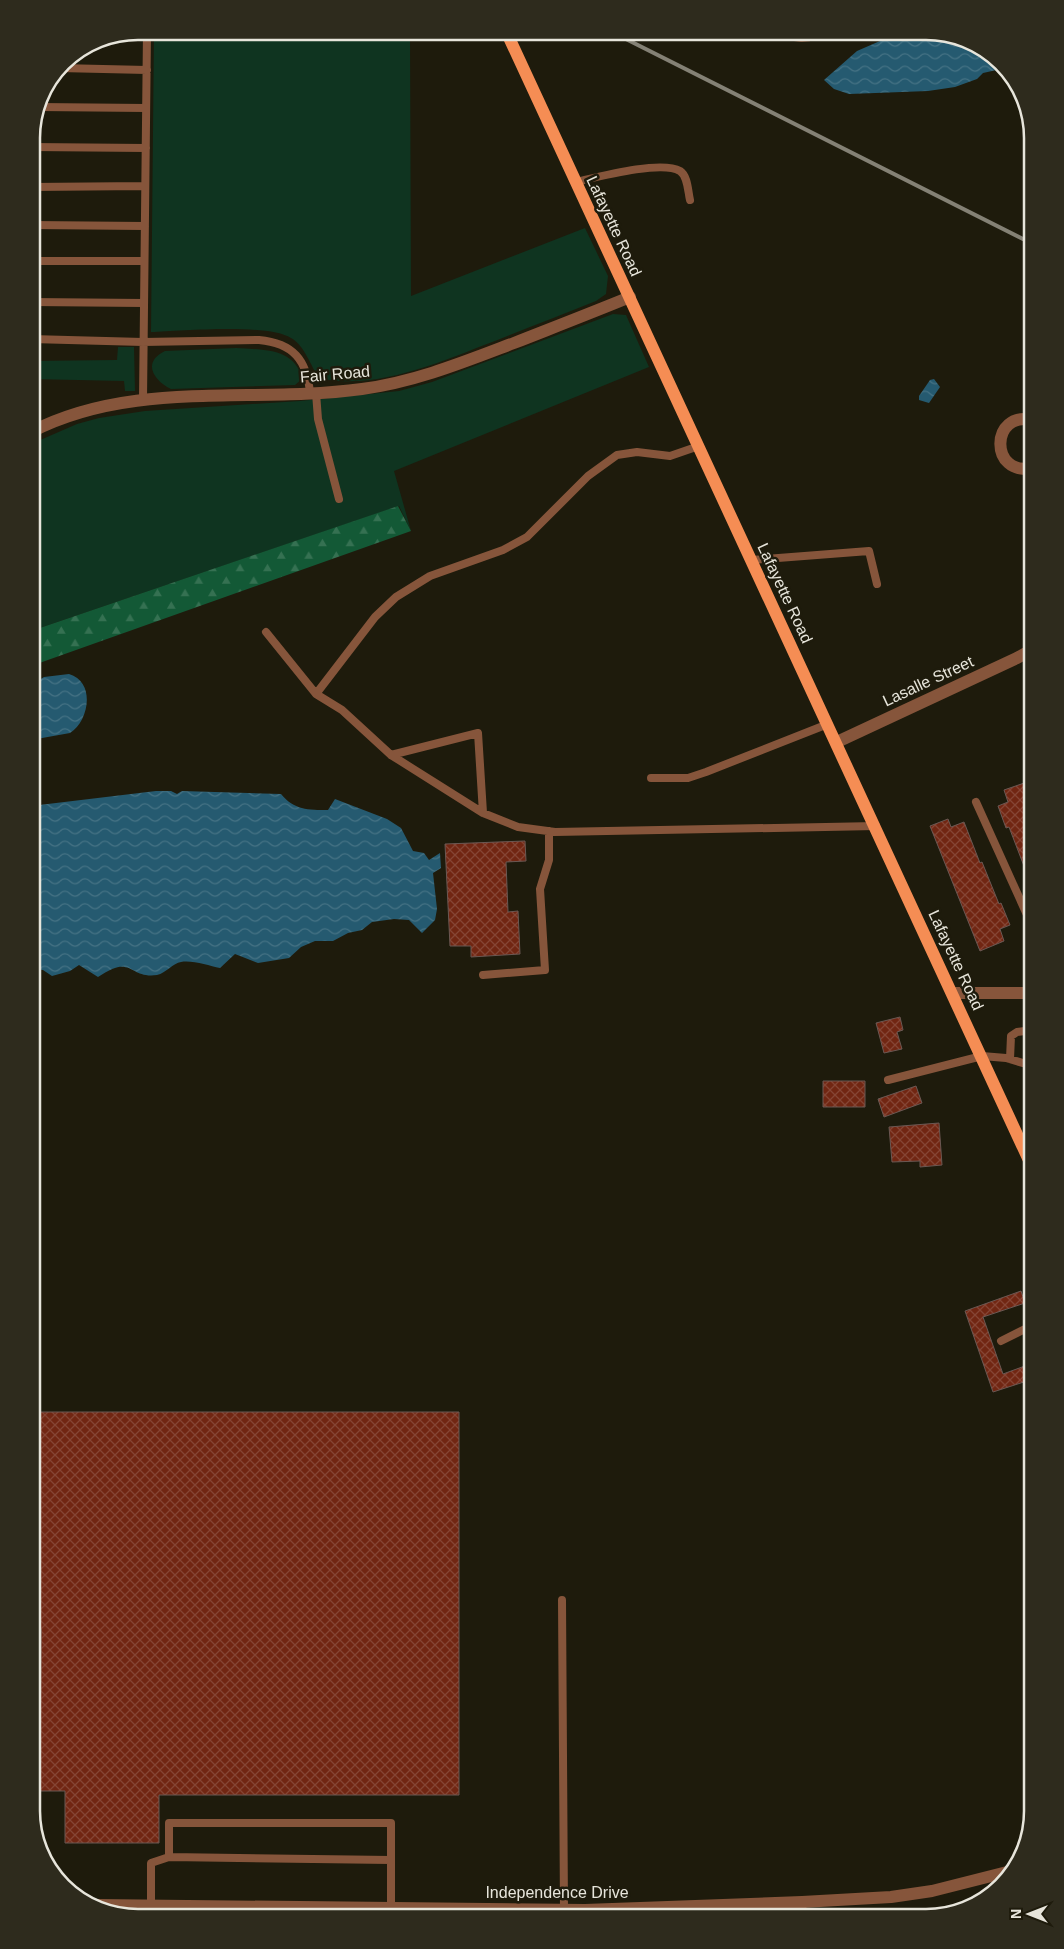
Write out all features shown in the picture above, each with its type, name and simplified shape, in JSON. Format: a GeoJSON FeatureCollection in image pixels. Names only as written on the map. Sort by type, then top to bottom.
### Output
{"type":"FeatureCollection","features":[{"type":"Feature","properties":{"kind":"main road","name":"Lafayette Road"},"geometry":{"type":"LineString","coordinates":[[510,40],[876,826],[1024,1149]]}},
{"type":"Feature","properties":{"kind":"street","name":"Fair Road"},"geometry":{"type":"LineString","coordinates":[[40,428],[75,413],[105,405],[142,400],[361,390],[403,383],[460,364],[630,297]]}},
{"type":"Feature","properties":{"kind":"street"},"geometry":{"type":"LineString","coordinates":[[1024,419],[1012,422],[1003,431],[1000,444],[1001,451],[1010,464],[1024,469]]}},
{"type":"Feature","properties":{"kind":"street","name":"Lasalle Street"},"geometry":{"type":"LineString","coordinates":[[837,742],[1024,654]]}},
{"type":"Feature","properties":{"kind":"street"},"geometry":{"type":"LineString","coordinates":[[953,993],[1024,993]]}},
{"type":"Feature","properties":{"kind":"street","name":"Independence Drive"},"geometry":{"type":"LineString","coordinates":[[675,1909],[891,1897],[932,1891],[1001,1874]]}},
{"type":"Feature","properties":{"kind":"street","name":"Independence Drive"},"geometry":{"type":"LineString","coordinates":[[112,1905],[478,1909]]}},
{"type":"Feature","properties":{"kind":"lane"},"geometry":{"type":"LineString","coordinates":[[142,400],[147,40]]}},
{"type":"Feature","properties":{"kind":"lane"},"geometry":{"type":"LineString","coordinates":[[70,68],[147,70]]}},
{"type":"Feature","properties":{"kind":"lane"},"geometry":{"type":"LineString","coordinates":[[45,107],[146,108]]}},
{"type":"Feature","properties":{"kind":"lane"},"geometry":{"type":"LineString","coordinates":[[40,147],[146,148]]}},
{"type":"Feature","properties":{"kind":"lane"},"geometry":{"type":"LineString","coordinates":[[576,182],[644,169],[669,168],[679,171],[684,176],[690,200]]}},
{"type":"Feature","properties":{"kind":"lane"},"geometry":{"type":"LineString","coordinates":[[40,187],[145,186]]}},
{"type":"Feature","properties":{"kind":"lane"},"geometry":{"type":"LineString","coordinates":[[40,225],[145,226]]}},
{"type":"Feature","properties":{"kind":"lane"},"geometry":{"type":"LineString","coordinates":[[40,261],[144,261]]}},
{"type":"Feature","properties":{"kind":"lane"},"geometry":{"type":"LineString","coordinates":[[40,302],[144,303]]}},
{"type":"Feature","properties":{"kind":"lane"},"geometry":{"type":"LineString","coordinates":[[40,339],[143,342],[259,340],[284,345],[292,350],[306,371],[339,499]]}},
{"type":"Feature","properties":{"kind":"lane"},"geometry":{"type":"LineString","coordinates":[[316,694],[375,617],[396,597],[430,576],[503,550],[526,537],[588,476],[617,455],[637,452],[670,456],[699,446]]}},
{"type":"Feature","properties":{"kind":"lane"},"geometry":{"type":"LineString","coordinates":[[752,560],[869,551],[877,584]]}},
{"type":"Feature","properties":{"kind":"lane"},"geometry":{"type":"LineString","coordinates":[[266,632],[316,694],[342,710],[391,754],[484,813],[518,827],[549,831],[876,826]]}},
{"type":"Feature","properties":{"kind":"lane"},"geometry":{"type":"LineString","coordinates":[[650,778],[688,778],[828,724]]}},
{"type":"Feature","properties":{"kind":"lane"},"geometry":{"type":"LineString","coordinates":[[391,754],[478,733],[484,813]]}},
{"type":"Feature","properties":{"kind":"lane"},"geometry":{"type":"LineString","coordinates":[[976,802],[1024,908]]}},
{"type":"Feature","properties":{"kind":"lane"},"geometry":{"type":"LineString","coordinates":[[483,975],[545,970],[540,889],[549,860],[549,831]]}},
{"type":"Feature","properties":{"kind":"lane"},"geometry":{"type":"LineString","coordinates":[[1010,1059],[1011,1036],[1024,1031]]}},
{"type":"Feature","properties":{"kind":"lane"},"geometry":{"type":"LineString","coordinates":[[888,1080],[982,1056],[1010,1059],[1024,1063]]}},
{"type":"Feature","properties":{"kind":"lane"},"geometry":{"type":"LineString","coordinates":[[1001,1341],[1024,1330]]}},
{"type":"Feature","properties":{"kind":"lane"},"geometry":{"type":"LineString","coordinates":[[562,1600],[564,1909]]}},
{"type":"Feature","properties":{"kind":"lane"},"geometry":{"type":"LineString","coordinates":[[169,1857],[169,1823],[391,1823],[391,1908]]}},
{"type":"Feature","properties":{"kind":"lane"},"geometry":{"type":"LineString","coordinates":[[151,1906],[151,1863],[169,1857],[391,1860]]}},
{"type":"Feature","properties":{"kind":"lane"},"geometry":{"type":"LineString","coordinates":[[802,1902],[802,1909]]}},
{"type":"Feature","properties":{"kind":"green space"},"geometry":{"type":"Polygon","coordinates":[[[154,40],[410,40],[411,296],[585,228],[608,276],[606,294],[596,301],[434,364],[387,377],[364,381],[341,381],[319,378],[296,341],[280,333],[245,329],[151,332],[154,40]]]}},
{"type":"Feature","properties":{"kind":"green space"},"geometry":{"type":"Polygon","coordinates":[[[613,314],[626,315],[649,367],[394,471],[411,531],[399,506],[40,628],[40,440],[77,424],[99,418],[145,411],[300,401],[399,391],[432,382],[613,314]]]}},
{"type":"Feature","properties":{"kind":"green space"},"geometry":{"type":"Polygon","coordinates":[[[118,347],[134,347],[135,391],[125,391],[124,381],[40,379],[40,361],[117,360],[118,347]]]}},
{"type":"Feature","properties":{"kind":"green space"},"geometry":{"type":"Polygon","coordinates":[[[236,348],[266,350],[285,356],[298,369],[302,379],[295,385],[171,389],[159,381],[153,371],[152,365],[154,360],[165,351],[236,348]]]}},
{"type":"Feature","properties":{"kind":"green space"},"geometry":{"type":"Polygon","coordinates":[[[398,506],[411,531],[40,663],[40,628],[398,506]]]}},
{"type":"Feature","properties":{"kind":"water"},"geometry":{"type":"Polygon","coordinates":[[[882,40],[932,40],[957,45],[969,50],[996,70],[983,73],[977,79],[955,87],[928,91],[849,94],[834,89],[824,80],[857,51],[882,40]]]}},
{"type":"Feature","properties":{"kind":"water"},"geometry":{"type":"Polygon","coordinates":[[[934,379],[940,387],[929,403],[919,400],[919,396],[930,380],[934,379]]]}},
{"type":"Feature","properties":{"kind":"water"},"geometry":{"type":"Polygon","coordinates":[[[69,674],[78,678],[83,685],[87,702],[85,711],[82,720],[70,733],[40,738],[40,679],[44,677],[69,674]]]}},
{"type":"Feature","properties":{"kind":"water"},"geometry":{"type":"Polygon","coordinates":[[[156,791],[171,791],[177,794],[182,791],[281,794],[296,806],[314,810],[328,810],[335,799],[387,819],[401,828],[413,851],[424,853],[429,860],[440,853],[441,868],[433,873],[437,909],[435,920],[422,933],[409,920],[394,919],[372,922],[362,930],[348,933],[333,941],[315,941],[301,947],[289,958],[258,963],[235,954],[220,968],[196,962],[186,962],[178,963],[157,975],[148,975],[140,974],[124,967],[118,967],[98,977],[79,965],[70,971],[52,976],[40,970],[40,805],[156,791]]]}},
{"type":"Feature","properties":{"kind":"building"},"geometry":{"type":"Polygon","coordinates":[[[1024,783],[1024,866],[1009,827],[1006,828],[998,806],[1008,802],[1004,790],[1024,783]]]}},
{"type":"Feature","properties":{"kind":"building"},"geometry":{"type":"Polygon","coordinates":[[[948,819],[951,827],[964,822],[980,863],[982,862],[999,904],[1001,903],[1010,925],[1000,929],[1004,941],[980,951],[930,826],[948,819]]]}},
{"type":"Feature","properties":{"kind":"building"},"geometry":{"type":"Polygon","coordinates":[[[525,841],[526,861],[506,862],[508,912],[518,911],[520,954],[471,957],[471,946],[450,946],[445,844],[525,841]]]}},
{"type":"Feature","properties":{"kind":"building"},"geometry":{"type":"Polygon","coordinates":[[[900,1017],[903,1030],[897,1032],[902,1049],[884,1053],[876,1023],[900,1017]]]}},
{"type":"Feature","properties":{"kind":"building"},"geometry":{"type":"Polygon","coordinates":[[[823,1081],[865,1081],[865,1107],[823,1107],[823,1081]]]}},
{"type":"Feature","properties":{"kind":"building"},"geometry":{"type":"Polygon","coordinates":[[[916,1086],[922,1103],[884,1117],[878,1099],[916,1086]]]}},
{"type":"Feature","properties":{"kind":"building"},"geometry":{"type":"Polygon","coordinates":[[[939,1123],[942,1165],[920,1167],[920,1161],[892,1162],[889,1127],[939,1123]]]}},
{"type":"Feature","properties":{"kind":"building"},"geometry":{"type":"Polygon","coordinates":[[[1021,1291],[1024,1303],[983,1317],[1003,1374],[1024,1366],[1024,1382],[993,1392],[965,1311],[1021,1291]]]}},
{"type":"Feature","properties":{"kind":"building"},"geometry":{"type":"Polygon","coordinates":[[[40,1412],[459,1412],[459,1795],[159,1795],[159,1843],[65,1843],[65,1791],[40,1791],[40,1412]]]}},
{"type":"Feature","properties":{"kind":"railway"},"geometry":{"type":"LineString","coordinates":[[628,40],[1024,239]]}}]}
